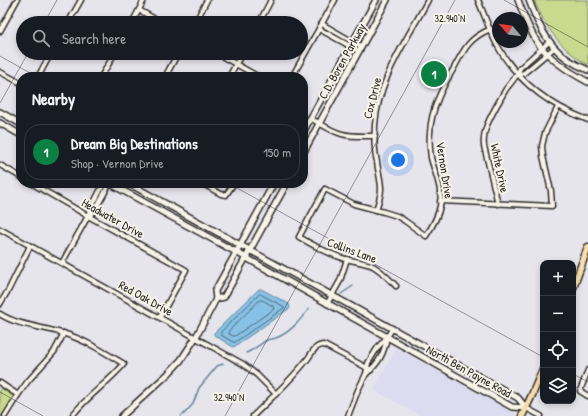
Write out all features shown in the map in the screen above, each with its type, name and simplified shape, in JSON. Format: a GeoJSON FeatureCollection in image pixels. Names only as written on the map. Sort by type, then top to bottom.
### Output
{"type":"FeatureCollection","features":[{"type":"Feature","properties":{"kind":"main road"},"geometry":{"type":"LineString","coordinates":[[576,280],[588,247]]}},
{"type":"Feature","properties":{"kind":"main road"},"geometry":{"type":"LineString","coordinates":[[522,416],[540,376]]}},
{"type":"Feature","properties":{"kind":"street"},"geometry":{"type":"LineString","coordinates":[[0,31],[17,0]]}},
{"type":"Feature","properties":{"kind":"street"},"geometry":{"type":"LineString","coordinates":[[72,16],[81,0]]}},
{"type":"Feature","properties":{"kind":"street"},"geometry":{"type":"LineString","coordinates":[[136,16],[144,0]]}},
{"type":"Feature","properties":{"kind":"street"},"geometry":{"type":"LineString","coordinates":[[199,16],[207,0]]}},
{"type":"Feature","properties":{"kind":"street"},"geometry":{"type":"LineString","coordinates":[[263,16],[271,0]]}},
{"type":"Feature","properties":{"kind":"street"},"geometry":{"type":"LineString","coordinates":[[308,48],[335,0]]}},
{"type":"Feature","properties":{"kind":"street","name":"C.D. Boren Parkway"},"geometry":{"type":"LineString","coordinates":[[308,122],[376,0]]}},
{"type":"Feature","properties":{"kind":"street","name":"C.D. Boren Parkway"},"geometry":{"type":"LineString","coordinates":[[308,144],[387,0]]}},
{"type":"Feature","properties":{"kind":"street","name":"Cox Drive"},"geometry":{"type":"LineString","coordinates":[[376,210],[381,189],[376,158],[375,136],[377,112],[385,81],[428,0]]}},
{"type":"Feature","properties":{"kind":"street"},"geometry":{"type":"LineString","coordinates":[[478,0],[501,52],[518,75],[538,93],[558,107],[571,114],[588,120]]}},
{"type":"Feature","properties":{"kind":"street"},"geometry":{"type":"LineString","coordinates":[[518,0],[526,21],[542,48],[570,72],[588,82]]}},
{"type":"Feature","properties":{"kind":"street"},"geometry":{"type":"LineString","coordinates":[[529,0],[542,29],[554,48],[569,60],[588,70]]}},
{"type":"Feature","properties":{"kind":"street"},"geometry":{"type":"LineString","coordinates":[[521,9],[531,6]]}},
{"type":"Feature","properties":{"kind":"street"},"geometry":{"type":"LineString","coordinates":[[139,10],[150,16]]}},
{"type":"Feature","properties":{"kind":"street"},"geometry":{"type":"LineString","coordinates":[[320,26],[360,49]]}},
{"type":"Feature","properties":{"kind":"street","name":"Vernon Drive"},"geometry":{"type":"LineString","coordinates":[[376,210],[397,216],[426,236],[436,218],[440,201],[440,188],[431,156],[430,146],[430,126],[433,112],[440,93],[465,48],[475,37],[491,29]]}},
{"type":"Feature","properties":{"kind":"street","name":"White Drive"},"geometry":{"type":"LineString","coordinates":[[498,204],[484,142],[484,135],[489,119],[505,91],[518,75],[520,68],[550,41]]}},
{"type":"Feature","properties":{"kind":"street","name":"White Drive"},"geometry":{"type":"LineString","coordinates":[[518,75],[524,73],[554,48]]}},
{"type":"Feature","properties":{"kind":"street"},"geometry":{"type":"LineString","coordinates":[[41,72],[48,60]]}},
{"type":"Feature","properties":{"kind":"street"},"geometry":{"type":"LineString","coordinates":[[105,72],[111,60]]}},
{"type":"Feature","properties":{"kind":"street"},"geometry":{"type":"LineString","coordinates":[[168,72],[174,60]]}},
{"type":"Feature","properties":{"kind":"street"},"geometry":{"type":"LineString","coordinates":[[229,60],[250,72]]}},
{"type":"Feature","properties":{"kind":"street"},"geometry":{"type":"LineString","coordinates":[[232,72],[238,60]]}},
{"type":"Feature","properties":{"kind":"street"},"geometry":{"type":"LineString","coordinates":[[295,72],[301,60]]}},
{"type":"Feature","properties":{"kind":"street"},"geometry":{"type":"LineString","coordinates":[[0,72],[16,80]]}},
{"type":"Feature","properties":{"kind":"street"},"geometry":{"type":"LineString","coordinates":[[440,201],[552,206],[551,191],[543,161],[542,146],[545,132],[558,107]]}},
{"type":"Feature","properties":{"kind":"street"},"geometry":{"type":"LineString","coordinates":[[0,112],[16,121]]}},
{"type":"Feature","properties":{"kind":"street"},"geometry":{"type":"LineString","coordinates":[[310,118],[338,133],[345,135],[375,136]]}},
{"type":"Feature","properties":{"kind":"street"},"geometry":{"type":"LineString","coordinates":[[0,123],[16,132]]}},
{"type":"Feature","properties":{"kind":"street"},"geometry":{"type":"LineString","coordinates":[[0,172],[2,166],[16,174]]}},
{"type":"Feature","properties":{"kind":"street","name":"Headwater Drive"},"geometry":{"type":"LineString","coordinates":[[40,188],[186,270],[160,317]]}},
{"type":"Feature","properties":{"kind":"street"},"geometry":{"type":"LineString","coordinates":[[62,264],[88,216],[94,212],[106,188]]}},
{"type":"Feature","properties":{"kind":"street","name":"North Ben Payne Road"},"geometry":{"type":"LineString","coordinates":[[117,188],[236,252],[512,407],[526,408]]}},
{"type":"Feature","properties":{"kind":"street","name":"North Ben Payne Road"},"geometry":{"type":"LineString","coordinates":[[137,188],[518,398],[526,408]]}},
{"type":"Feature","properties":{"kind":"street"},"geometry":{"type":"LineString","coordinates":[[210,188],[226,195],[231,188]]}},
{"type":"Feature","properties":{"kind":"street"},"geometry":{"type":"LineString","coordinates":[[122,416],[168,374],[181,360],[196,337],[216,299],[215,291],[271,188]]}},
{"type":"Feature","properties":{"kind":"street"},"geometry":{"type":"LineString","coordinates":[[216,299],[224,297],[284,188]]}},
{"type":"Feature","properties":{"kind":"street","name":"Collins Lane"},"geometry":{"type":"LineString","coordinates":[[376,210],[354,204],[325,189],[298,237],[327,252],[374,267],[384,274],[396,286]]}},
{"type":"Feature","properties":{"kind":"street","name":"Red Oak Drive"},"geometry":{"type":"LineString","coordinates":[[0,229],[243,364],[257,375],[276,394]]}},
{"type":"Feature","properties":{"kind":"street"},"geometry":{"type":"LineString","coordinates":[[0,304],[30,246]]}},
{"type":"Feature","properties":{"kind":"street"},"geometry":{"type":"LineString","coordinates":[[327,304],[340,281],[347,259]]}},
{"type":"Feature","properties":{"kind":"street"},"geometry":{"type":"LineString","coordinates":[[0,314],[14,321],[64,333],[83,340],[124,364],[88,397],[72,416]]}},
{"type":"Feature","properties":{"kind":"street"},"geometry":{"type":"LineString","coordinates":[[348,416],[358,390],[369,369],[368,363],[392,329]]}},
{"type":"Feature","properties":{"kind":"street"},"geometry":{"type":"LineString","coordinates":[[5,416],[28,381],[51,356],[64,333]]}},
{"type":"Feature","properties":{"kind":"street"},"geometry":{"type":"LineString","coordinates":[[253,416],[301,368],[315,348],[319,345],[324,345],[369,369],[375,367],[384,350],[387,337]]}},
{"type":"Feature","properties":{"kind":"street"},"geometry":{"type":"LineString","coordinates":[[588,370],[580,391],[588,396]]}},
{"type":"Feature","properties":{"kind":"street"},"geometry":{"type":"LineString","coordinates":[[472,385],[477,376]]}},
{"type":"Feature","properties":{"kind":"street"},"geometry":{"type":"LineString","coordinates":[[0,382],[18,395]]}},
{"type":"Feature","properties":{"kind":"street"},"geometry":{"type":"LineString","coordinates":[[526,408],[542,416]]}},
{"type":"Feature","properties":{"kind":"shaded area"},"geometry":{"type":"Polygon","coordinates":[[[396,348],[515,414],[514,416],[421,416],[374,390],[396,348]]]}},
{"type":"Feature","properties":{"kind":"green space"},"geometry":{"type":"Polygon","coordinates":[[[534,0],[588,0],[588,65],[578,59],[555,37],[549,29],[534,0]]]}},
{"type":"Feature","properties":{"kind":"green space"},"geometry":{"type":"Polygon","coordinates":[[[0,387],[13,396],[3,416],[0,416],[0,387]]]}},
{"type":"Feature","properties":{"kind":"water"},"geometry":{"type":"Polygon","coordinates":[[[259,289],[289,304],[290,308],[233,347],[214,335],[214,333],[259,289]]]}},
{"type":"Feature","properties":{"kind":"waterway"},"geometry":{"type":"LineString","coordinates":[[341,294],[353,286]]}},
{"type":"Feature","properties":{"kind":"waterway"},"geometry":{"type":"LineString","coordinates":[[246,353],[267,340],[276,338],[286,333],[309,309]]}},
{"type":"Feature","properties":{"kind":"waterway"},"geometry":{"type":"LineString","coordinates":[[181,416],[193,404],[199,388],[217,366],[223,364]]}},
{"type":"Feature","properties":{"kind":"place","name":"Dream Big Destinations"},"geometry":{"type":"Point","coordinates":[434,74]}}]}
